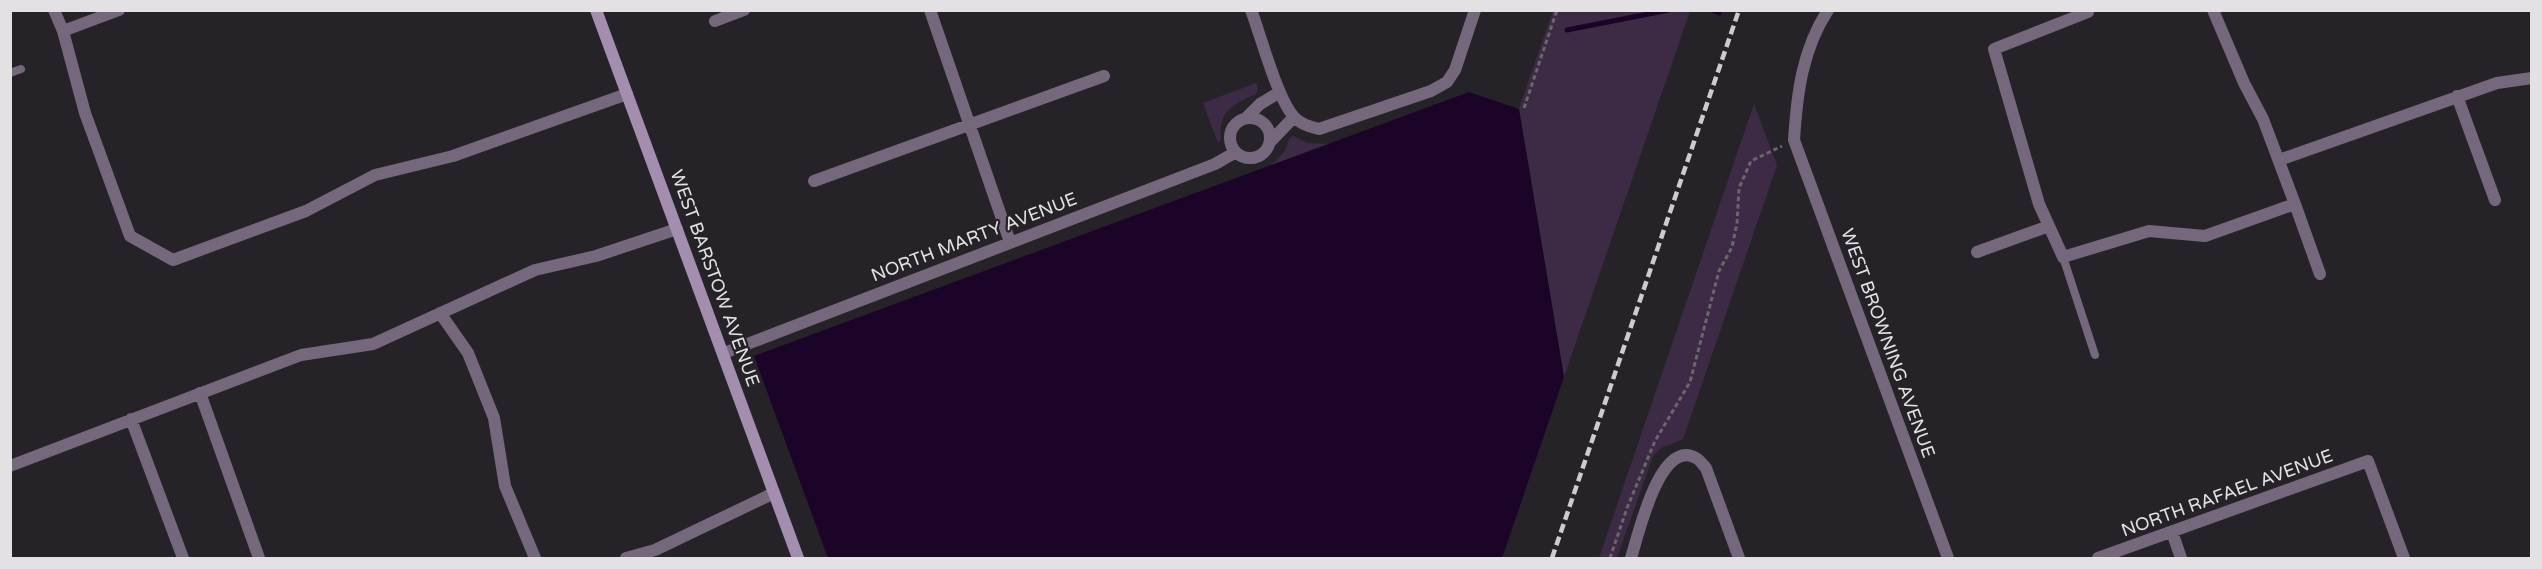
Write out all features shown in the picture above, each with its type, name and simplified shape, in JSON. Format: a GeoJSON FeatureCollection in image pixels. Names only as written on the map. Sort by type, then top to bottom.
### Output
{"type":"FeatureCollection","features":[{"type":"Feature","properties":{"kind":"street"},"geometry":{"type":"LineString","coordinates":[[54,10],[63,31],[85,113],[130,236],[173,260],[306,211],[375,175],[453,156],[627,94]]}},
{"type":"Feature","properties":{"kind":"street"},"geometry":{"type":"LineString","coordinates":[[63,31],[119,10]]}},
{"type":"Feature","properties":{"kind":"street","name":"WEST BARSTOW AVENUE"},"geometry":{"type":"LineString","coordinates":[[596,10],[798,558]]}},
{"type":"Feature","properties":{"kind":"street"},"geometry":{"type":"LineString","coordinates":[[714,21],[744,10]]}},
{"type":"Feature","properties":{"kind":"street"},"geometry":{"type":"LineString","coordinates":[[930,10],[1010,242]]}},
{"type":"Feature","properties":{"kind":"street"},"geometry":{"type":"LineString","coordinates":[[1251,10],[1280,92],[1294,117],[1307,126],[1319,129],[1431,91],[1447,82],[1455,70],[1475,10]]}},
{"type":"Feature","properties":{"kind":"street"},"geometry":{"type":"LineString","coordinates":[[1794,140],[1797,91],[1807,52],[1828,10]]}},
{"type":"Feature","properties":{"kind":"street"},"geometry":{"type":"LineString","coordinates":[[2213,10],[2244,83],[2263,118],[2320,274]]}},
{"type":"Feature","properties":{"kind":"street"},"geometry":{"type":"LineString","coordinates":[[2089,11],[1994,49],[2039,204],[2063,257],[2149,231],[2205,236],[2295,204]]}},
{"type":"Feature","properties":{"kind":"street"},"geometry":{"type":"LineString","coordinates":[[814,181],[1104,76]]}},
{"type":"Feature","properties":{"kind":"street"},"geometry":{"type":"LineString","coordinates":[[2278,160],[2497,83],[2532,78]]}},
{"type":"Feature","properties":{"kind":"street"},"geometry":{"type":"LineString","coordinates":[[1280,92],[1260,104],[1246,118],[1240,120],[1232,129],[1230,142],[1236,152],[1244,157],[1257,157],[1263,154],[1270,142],[1294,117]]}},
{"type":"Feature","properties":{"kind":"street"},"geometry":{"type":"LineString","coordinates":[[2457,96],[2494,200]]}},
{"type":"Feature","properties":{"kind":"street"},"geometry":{"type":"LineString","coordinates":[[1246,118],[1259,120],[1264,124],[1270,135],[1270,142]]}},
{"type":"Feature","properties":{"kind":"street","name":"WEST BROWNING AVENUE"},"geometry":{"type":"LineString","coordinates":[[1794,140],[1948,558]]}},
{"type":"Feature","properties":{"kind":"street","name":"NORTH MARTY AVENUE"},"geometry":{"type":"LineString","coordinates":[[724,353],[1215,164],[1236,152]]}},
{"type":"Feature","properties":{"kind":"street"},"geometry":{"type":"LineString","coordinates":[[1977,252],[2049,226]]}},
{"type":"Feature","properties":{"kind":"street"},"geometry":{"type":"LineString","coordinates":[[10,466],[301,355],[373,344],[535,270],[596,256],[678,229]]}},
{"type":"Feature","properties":{"kind":"street"},"geometry":{"type":"LineString","coordinates":[[440,313],[468,353],[494,418],[506,486],[535,558]]}},
{"type":"Feature","properties":{"kind":"street"},"geometry":{"type":"LineString","coordinates":[[200,393],[259,558]]}},
{"type":"Feature","properties":{"kind":"street"},"geometry":{"type":"LineString","coordinates":[[131,419],[183,558]]}},
{"type":"Feature","properties":{"kind":"street"},"geometry":{"type":"LineString","coordinates":[[1631,558],[1659,475],[1670,461],[1683,455],[1696,458],[1706,468],[1739,558]]}},
{"type":"Feature","properties":{"kind":"street","name":"NORTH RAFAEL AVENUE"},"geometry":{"type":"LineString","coordinates":[[2098,558],[2368,461],[2404,558]]}},
{"type":"Feature","properties":{"kind":"street"},"geometry":{"type":"LineString","coordinates":[[626,558],[655,550],[774,493]]}},
{"type":"Feature","properties":{"kind":"street"},"geometry":{"type":"LineString","coordinates":[[2172,532],[2181,558]]}},
{"type":"Feature","properties":{"kind":"lane"},"geometry":{"type":"LineString","coordinates":[[10,73],[21,69]]}},
{"type":"Feature","properties":{"kind":"lane"},"geometry":{"type":"LineString","coordinates":[[2063,257],[2095,355]]}},
{"type":"Feature","properties":{"kind":"path"},"geometry":{"type":"LineString","coordinates":[[1524,108],[1557,10]]}},
{"type":"Feature","properties":{"kind":"path"},"geometry":{"type":"LineString","coordinates":[[1610,558],[1627,508],[1655,441],[1690,382],[1719,271],[1732,247],[1739,188],[1751,161],[1794,140]]}},
{"type":"Feature","properties":{"kind":"shaded area"},"geometry":{"type":"Polygon","coordinates":[[[1553,11],[1690,11],[1564,377],[1519,109],[1553,11]]]}},
{"type":"Feature","properties":{"kind":"shaded area"},"geometry":{"type":"Polygon","coordinates":[[[1256,83],[1258,88],[1256,94],[1234,105],[1225,115],[1222,122],[1221,139],[1218,143],[1203,103],[1256,83]]]}},
{"type":"Feature","properties":{"kind":"shaded area"},"geometry":{"type":"Polygon","coordinates":[[[1469,92],[1519,109],[1564,377],[1502,558],[828,558],[754,356],[1469,92]]]}},
{"type":"Feature","properties":{"kind":"shaded area"},"geometry":{"type":"Polygon","coordinates":[[[1754,104],[1777,165],[1683,439],[1661,448],[1653,456],[1617,558],[1599,558],[1754,104]]]}},
{"type":"Feature","properties":{"kind":"shaded area"},"geometry":{"type":"Polygon","coordinates":[[[1293,136],[1308,143],[1330,144],[1270,166],[1282,154],[1289,139],[1293,136]]]}},
{"type":"Feature","properties":{"kind":"waterway"},"geometry":{"type":"LineString","coordinates":[[1567,30],[1669,10]]}},
{"type":"Feature","properties":{"kind":"waterway"},"geometry":{"type":"LineString","coordinates":[[1712,10],[1719,13]]}},
{"type":"Feature","properties":{"kind":"railway"},"geometry":{"type":"LineString","coordinates":[[1552,558],[1739,10]]}}]}
